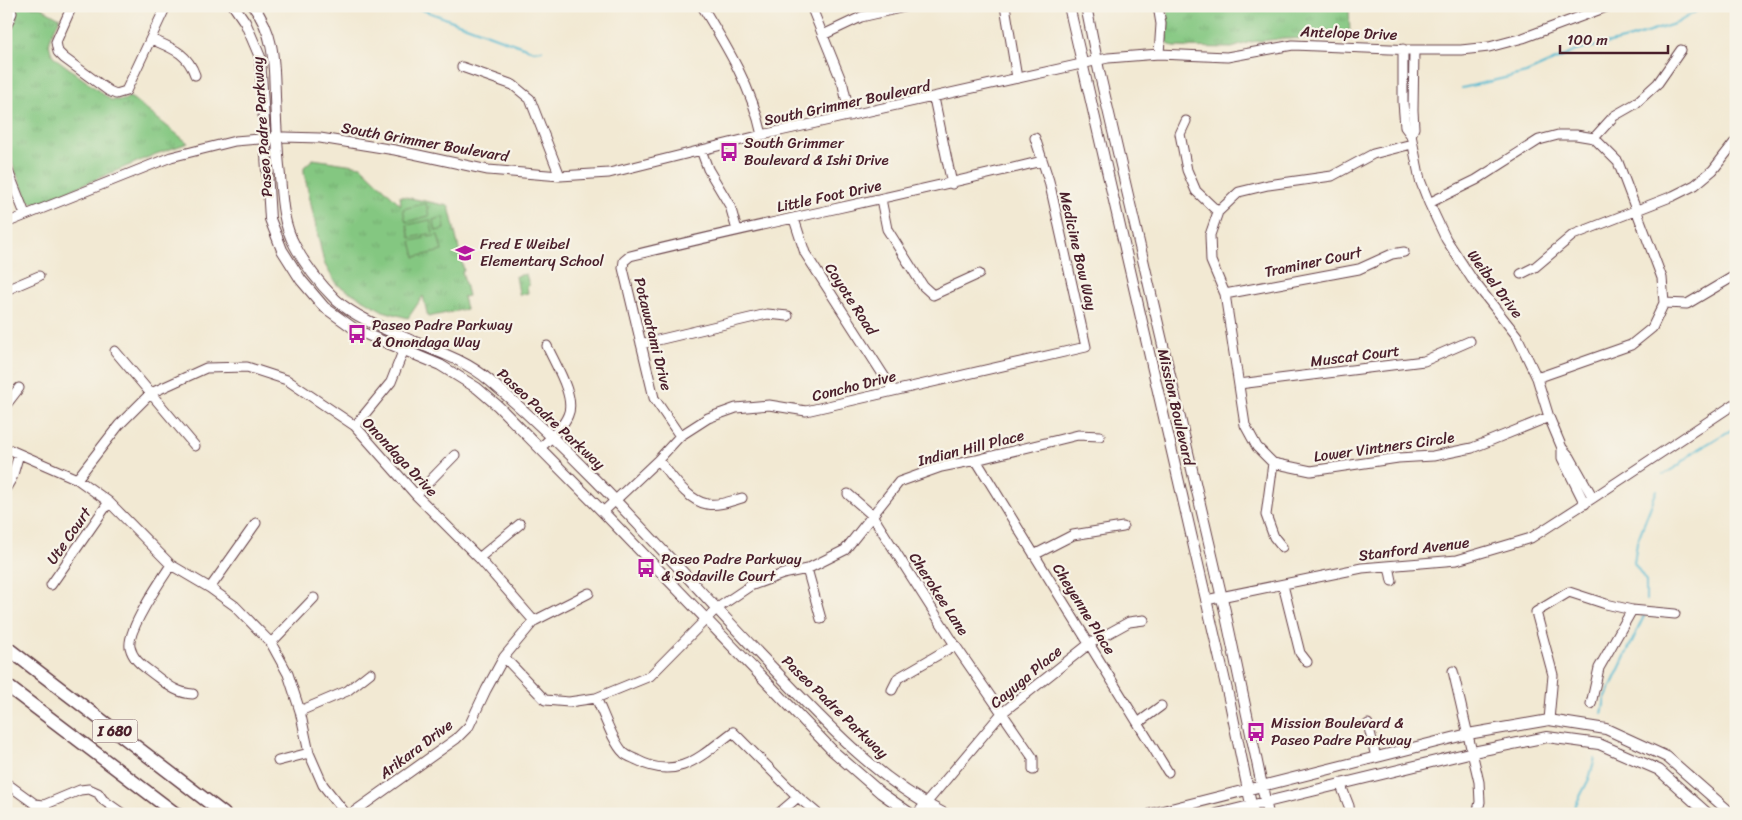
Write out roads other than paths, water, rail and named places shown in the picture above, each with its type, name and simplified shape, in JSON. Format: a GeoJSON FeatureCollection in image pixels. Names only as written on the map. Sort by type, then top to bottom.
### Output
{"type":"FeatureCollection","features":[{"type":"Feature","properties":{"kind":"highway","name":"I 680"},"geometry":{"type":"LineString","coordinates":[[6,647],[224,814]]}},
{"type":"Feature","properties":{"kind":"highway","name":"I 680"},"geometry":{"type":"LineString","coordinates":[[6,685],[176,814]]}},
{"type":"Feature","properties":{"kind":"main road","name":"Paseo Padre Parkway"},"geometry":{"type":"LineString","coordinates":[[234,6],[246,22],[260,57],[270,219],[282,250],[301,280],[324,307],[356,330],[440,365],[477,388],[498,406],[833,751],[881,793],[910,814]]}},
{"type":"Feature","properties":{"kind":"main road","name":"Paseo Padre Parkway"},"geometry":{"type":"LineString","coordinates":[[253,6],[261,16],[274,53],[277,137],[284,219],[295,246],[312,271],[337,301],[364,318],[442,353],[484,376],[552,437],[852,749],[878,771],[925,804],[945,814]]}},
{"type":"Feature","properties":{"kind":"main road","name":"Mission Boulevard"},"geometry":{"type":"LineString","coordinates":[[1069,6],[1206,600],[1252,809]]}},
{"type":"Feature","properties":{"kind":"main road","name":"Mission Boulevard"},"geometry":{"type":"LineString","coordinates":[[1086,6],[1096,62],[1222,598],[1268,814]]}},
{"type":"Feature","properties":{"kind":"main road"},"geometry":{"type":"LineString","coordinates":[[1151,814],[1468,734],[1549,720],[1606,729],[1668,757],[1728,813]]}},
{"type":"Feature","properties":{"kind":"main road"},"geometry":{"type":"LineString","coordinates":[[1217,814],[1252,809],[1266,801],[1473,752],[1547,737],[1600,744],[1659,770],[1708,814]]}},
{"type":"Feature","properties":{"kind":"street"},"geometry":{"type":"LineString","coordinates":[[6,27],[12,13],[10,6]]}},
{"type":"Feature","properties":{"kind":"street"},"geometry":{"type":"LineString","coordinates":[[72,6],[58,36],[56,47],[64,58],[116,94],[126,91],[166,6]]}},
{"type":"Feature","properties":{"kind":"street"},"geometry":{"type":"LineString","coordinates":[[702,6],[730,52],[750,93],[762,135]]}},
{"type":"Feature","properties":{"kind":"street"},"geometry":{"type":"LineString","coordinates":[[811,6],[843,85],[850,116]]}},
{"type":"Feature","properties":{"kind":"street"},"geometry":{"type":"LineString","coordinates":[[823,35],[861,17],[909,6]]}},
{"type":"Feature","properties":{"kind":"street"},"geometry":{"type":"LineString","coordinates":[[1005,6],[1017,78]]}},
{"type":"Feature","properties":{"kind":"street"},"geometry":{"type":"LineString","coordinates":[[1158,6],[1161,24],[1158,54]]}},
{"type":"Feature","properties":{"kind":"street","name":"Antelope Drive"},"geometry":{"type":"LineString","coordinates":[[1082,65],[1108,58],[1158,54],[1227,57],[1293,45],[1414,50],[1461,50],[1489,47],[1523,38],[1609,6]]}},
{"type":"Feature","properties":{"kind":"street"},"geometry":{"type":"LineString","coordinates":[[151,38],[181,53],[192,65],[195,75]]}},
{"type":"Feature","properties":{"kind":"street","name":"Weibel Drive"},"geometry":{"type":"LineString","coordinates":[[1403,49],[1405,128],[1411,134]]}},
{"type":"Feature","properties":{"kind":"street","name":"Weibel Drive"},"geometry":{"type":"LineString","coordinates":[[1414,50],[1414,128],[1411,134],[1420,180],[1428,203],[1446,239],[1472,279],[1517,336],[1537,378],[1549,417],[1562,448],[1562,458],[1589,501]]}},
{"type":"Feature","properties":{"kind":"street"},"geometry":{"type":"LineString","coordinates":[[1594,138],[1614,116],[1635,104],[1658,83],[1681,50]]}},
{"type":"Feature","properties":{"kind":"street","name":"South Grimmer Boulevard"},"geometry":{"type":"LineString","coordinates":[[6,222],[171,157],[216,144],[264,138],[303,136],[336,140],[488,170],[560,176],[609,173],[762,135],[1082,65]]}},
{"type":"Feature","properties":{"kind":"street"},"geometry":{"type":"LineString","coordinates":[[462,67],[513,85],[530,99],[560,176]]}},
{"type":"Feature","properties":{"kind":"street"},"geometry":{"type":"LineString","coordinates":[[934,98],[952,184]]}},
{"type":"Feature","properties":{"kind":"street"},"geometry":{"type":"LineString","coordinates":[[1186,122],[1180,134],[1187,170],[1196,191],[1218,212]]}},
{"type":"Feature","properties":{"kind":"street"},"geometry":{"type":"LineString","coordinates":[[1428,203],[1476,180],[1539,140],[1558,135],[1594,138],[1618,162],[1662,278],[1664,303],[1652,328],[1631,345],[1537,378]]}},
{"type":"Feature","properties":{"kind":"street","name":"Medicine Bow Way"},"geometry":{"type":"LineString","coordinates":[[1035,138],[1049,181],[1086,347]]}},
{"type":"Feature","properties":{"kind":"street"},"geometry":{"type":"LineString","coordinates":[[1521,274],[1535,267],[1573,235],[1673,196],[1695,184],[1712,170],[1734,143]]}},
{"type":"Feature","properties":{"kind":"street"},"geometry":{"type":"LineString","coordinates":[[1282,547],[1274,537],[1266,515],[1273,463],[1257,447],[1244,425],[1225,294],[1211,261],[1210,235],[1218,212],[1239,192],[1268,185],[1332,176],[1372,154],[1412,144]]}},
{"type":"Feature","properties":{"kind":"street"},"geometry":{"type":"LineString","coordinates":[[701,150],[708,168],[730,206],[737,230]]}},
{"type":"Feature","properties":{"kind":"street","name":"Little Foot Drive"},"geometry":{"type":"LineString","coordinates":[[624,261],[630,256],[737,230],[952,184],[1042,162]]}},
{"type":"Feature","properties":{"kind":"street"},"geometry":{"type":"LineString","coordinates":[[6,166],[25,214]]}},
{"type":"Feature","properties":{"kind":"street"},"geometry":{"type":"LineString","coordinates":[[881,199],[887,228],[923,286],[933,295],[979,274]]}},
{"type":"Feature","properties":{"kind":"street","name":"Coyote Road"},"geometry":{"type":"LineString","coordinates":[[794,219],[805,254],[893,390]]}},
{"type":"Feature","properties":{"kind":"street","name":"Traminer Court"},"geometry":{"type":"LineString","coordinates":[[1225,294],[1359,269],[1392,254],[1404,252]]}},
{"type":"Feature","properties":{"kind":"street","name":"Potawatami Drive"},"geometry":{"type":"LineString","coordinates":[[624,261],[622,268],[654,398],[680,436]]}},
{"type":"Feature","properties":{"kind":"street"},"geometry":{"type":"LineString","coordinates":[[6,290],[39,276]]}},
{"type":"Feature","properties":{"kind":"street"},"geometry":{"type":"LineString","coordinates":[[1664,303],[1687,304],[1736,276]]}},
{"type":"Feature","properties":{"kind":"street"},"geometry":{"type":"LineString","coordinates":[[641,344],[767,314],[788,316]]}},
{"type":"Feature","properties":{"kind":"street"},"geometry":{"type":"LineString","coordinates":[[355,426],[391,382],[408,339]]}},
{"type":"Feature","properties":{"kind":"street","name":"Muscat Court"},"geometry":{"type":"LineString","coordinates":[[1239,384],[1424,361],[1470,341]]}},
{"type":"Feature","properties":{"kind":"street"},"geometry":{"type":"LineString","coordinates":[[540,448],[552,437],[568,415],[571,398],[547,346]]}},
{"type":"Feature","properties":{"kind":"street","name":"Concho Drive"},"geometry":{"type":"LineString","coordinates":[[603,512],[658,460],[680,436],[708,418],[736,408],[769,404],[806,412],[893,390],[1086,347]]}},
{"type":"Feature","properties":{"kind":"street"},"geometry":{"type":"LineString","coordinates":[[114,351],[195,446]]}},
{"type":"Feature","properties":{"kind":"street","name":"Onondaga Drive"},"geometry":{"type":"LineString","coordinates":[[77,479],[118,425],[151,394],[206,368],[247,368],[287,380],[355,426],[416,496],[479,558],[534,621]]}},
{"type":"Feature","properties":{"kind":"street"},"geometry":{"type":"LineString","coordinates":[[6,405],[19,388]]}},
{"type":"Feature","properties":{"kind":"street","name":"Stanford Avenue"},"geometry":{"type":"LineString","coordinates":[[1206,600],[1362,568],[1457,560],[1531,538],[1736,403]]}},
{"type":"Feature","properties":{"kind":"street","name":"Lower Vintners Circle"},"geometry":{"type":"LineString","coordinates":[[1273,463],[1311,472],[1398,458],[1433,456],[1472,448],[1549,417]]}},
{"type":"Feature","properties":{"kind":"street","name":"Indian Hill Place"},"geometry":{"type":"LineString","coordinates":[[504,657],[545,700],[569,702],[596,698],[650,676],[716,609],[750,586],[782,574],[808,570],[845,550],[899,482],[941,467],[1078,435],[1100,436]]}},
{"type":"Feature","properties":{"kind":"street"},"geometry":{"type":"LineString","coordinates":[[6,448],[77,479],[109,502],[171,565],[236,606],[271,643],[288,674],[300,711],[309,753],[323,785],[346,814]]}},
{"type":"Feature","properties":{"kind":"street"},"geometry":{"type":"LineString","coordinates":[[6,488],[12,478],[19,454]]}},
{"type":"Feature","properties":{"kind":"street"},"geometry":{"type":"LineString","coordinates":[[416,496],[455,455]]}},
{"type":"Feature","properties":{"kind":"street"},"geometry":{"type":"LineString","coordinates":[[658,460],[687,493],[696,500],[707,504],[723,504],[742,498]]}},
{"type":"Feature","properties":{"kind":"street","name":"Cheyenne Place"},"geometry":{"type":"LineString","coordinates":[[976,460],[1168,772]]}},
{"type":"Feature","properties":{"kind":"street","name":"Cherokee Lane"},"geometry":{"type":"LineString","coordinates":[[848,494],[872,515],[955,645],[1033,758],[1033,770]]}},
{"type":"Feature","properties":{"kind":"street","name":"Ute Court"},"geometry":{"type":"LineString","coordinates":[[51,585],[109,502]]}},
{"type":"Feature","properties":{"kind":"street"},"geometry":{"type":"LineString","coordinates":[[210,588],[256,523]]}},
{"type":"Feature","properties":{"kind":"street"},"geometry":{"type":"LineString","coordinates":[[479,558],[520,524]]}},
{"type":"Feature","properties":{"kind":"street"},"geometry":{"type":"LineString","coordinates":[[1034,555],[1074,535],[1123,527]]}},
{"type":"Feature","properties":{"kind":"street"},"geometry":{"type":"LineString","coordinates":[[171,565],[138,618],[130,646],[135,659],[172,689],[182,693],[193,694]]}},
{"type":"Feature","properties":{"kind":"street"},"geometry":{"type":"LineString","coordinates":[[1388,566],[1392,581]]}},
{"type":"Feature","properties":{"kind":"street"},"geometry":{"type":"LineString","coordinates":[[808,570],[821,619]]}},
{"type":"Feature","properties":{"kind":"street"},"geometry":{"type":"LineString","coordinates":[[1283,585],[1300,653],[1307,662]]}},
{"type":"Feature","properties":{"kind":"street"},"geometry":{"type":"LineString","coordinates":[[1549,720],[1553,675],[1536,612],[1570,592],[1632,610],[1675,614]]}},
{"type":"Feature","properties":{"kind":"street"},"geometry":{"type":"LineString","coordinates":[[534,621],[589,593]]}},
{"type":"Feature","properties":{"kind":"street"},"geometry":{"type":"LineString","coordinates":[[271,643],[314,598]]}},
{"type":"Feature","properties":{"kind":"street"},"geometry":{"type":"LineString","coordinates":[[1591,704],[1599,668],[1632,610]]}},
{"type":"Feature","properties":{"kind":"street","name":"Cayuga Place"},"geometry":{"type":"LineString","coordinates":[[917,814],[1002,713],[1089,644],[1129,622],[1144,620]]}},
{"type":"Feature","properties":{"kind":"street","name":"Arikara Drive"},"geometry":{"type":"LineString","coordinates":[[352,814],[456,738],[469,726],[504,657],[534,621]]}},
{"type":"Feature","properties":{"kind":"street"},"geometry":{"type":"LineString","coordinates":[[892,690],[898,678],[955,645]]}},
{"type":"Feature","properties":{"kind":"street"},"geometry":{"type":"LineString","coordinates":[[1453,671],[1473,752],[1480,802],[1477,814]]}},
{"type":"Feature","properties":{"kind":"street"},"geometry":{"type":"LineString","coordinates":[[300,711],[347,691],[370,672]]}},
{"type":"Feature","properties":{"kind":"street"},"geometry":{"type":"LineString","coordinates":[[596,698],[613,736],[624,753],[650,767],[673,769],[698,759],[732,732],[798,798],[818,814]]}},
{"type":"Feature","properties":{"kind":"street"},"geometry":{"type":"LineString","coordinates":[[1138,723],[1161,706]]}},
{"type":"Feature","properties":{"kind":"street"},"geometry":{"type":"LineString","coordinates":[[1368,724],[1376,757]]}},
{"type":"Feature","properties":{"kind":"street"},"geometry":{"type":"LineString","coordinates":[[278,761],[309,753]]}},
{"type":"Feature","properties":{"kind":"street"},"geometry":{"type":"LineString","coordinates":[[6,783],[35,804],[44,805],[80,790],[89,789],[98,793],[103,800],[123,814]]}},
{"type":"Feature","properties":{"kind":"street"},"geometry":{"type":"LineString","coordinates":[[1340,783],[1349,806],[1350,814]]}},
{"type":"Feature","properties":{"kind":"street"},"geometry":{"type":"LineString","coordinates":[[778,814],[798,798]]}},
{"type":"Feature","properties":{"kind":"waterway"},"geometry":{"type":"LineString","coordinates":[[412,6],[534,51],[542,50]]}},
{"type":"Feature","properties":{"kind":"waterway"},"geometry":{"type":"LineString","coordinates":[[1462,88],[1526,73],[1576,51],[1631,38],[1677,23],[1700,9],[1709,6]]}},
{"type":"Feature","properties":{"kind":"waterway"},"geometry":{"type":"LineString","coordinates":[[1663,475],[1679,465],[1692,453],[1736,427]]}},
{"type":"Feature","properties":{"kind":"waterway"},"geometry":{"type":"LineString","coordinates":[[1646,600],[1646,581],[1634,563],[1637,542],[1657,490]]}},
{"type":"Feature","properties":{"kind":"waterway"},"geometry":{"type":"LineString","coordinates":[[1602,714],[1605,699],[1644,616]]}},
{"type":"Feature","properties":{"kind":"waterway"},"geometry":{"type":"LineString","coordinates":[[1571,814],[1589,779],[1595,758]]}},
{"type":"Feature","properties":{"kind":"place","name":"South Grimmer Boulevard & Ishi Drive"},"geometry":{"type":"Point","coordinates":[729,152]}},
{"type":"Feature","properties":{"kind":"place","name":"Fred E Weibel Elementary School"},"geometry":{"type":"Point","coordinates":[465,253]}},
{"type":"Feature","properties":{"kind":"place","name":"Paseo Padre Parkway & Onondaga Way"},"geometry":{"type":"Point","coordinates":[357,334]}},
{"type":"Feature","properties":{"kind":"place","name":"Paseo Padre Parkway & Sodaville Court"},"geometry":{"type":"Point","coordinates":[646,568]}},
{"type":"Feature","properties":{"kind":"place","name":"Mission Boulevard & Paseo Padre Parkway"},"geometry":{"type":"Point","coordinates":[1256,732]}}]}
